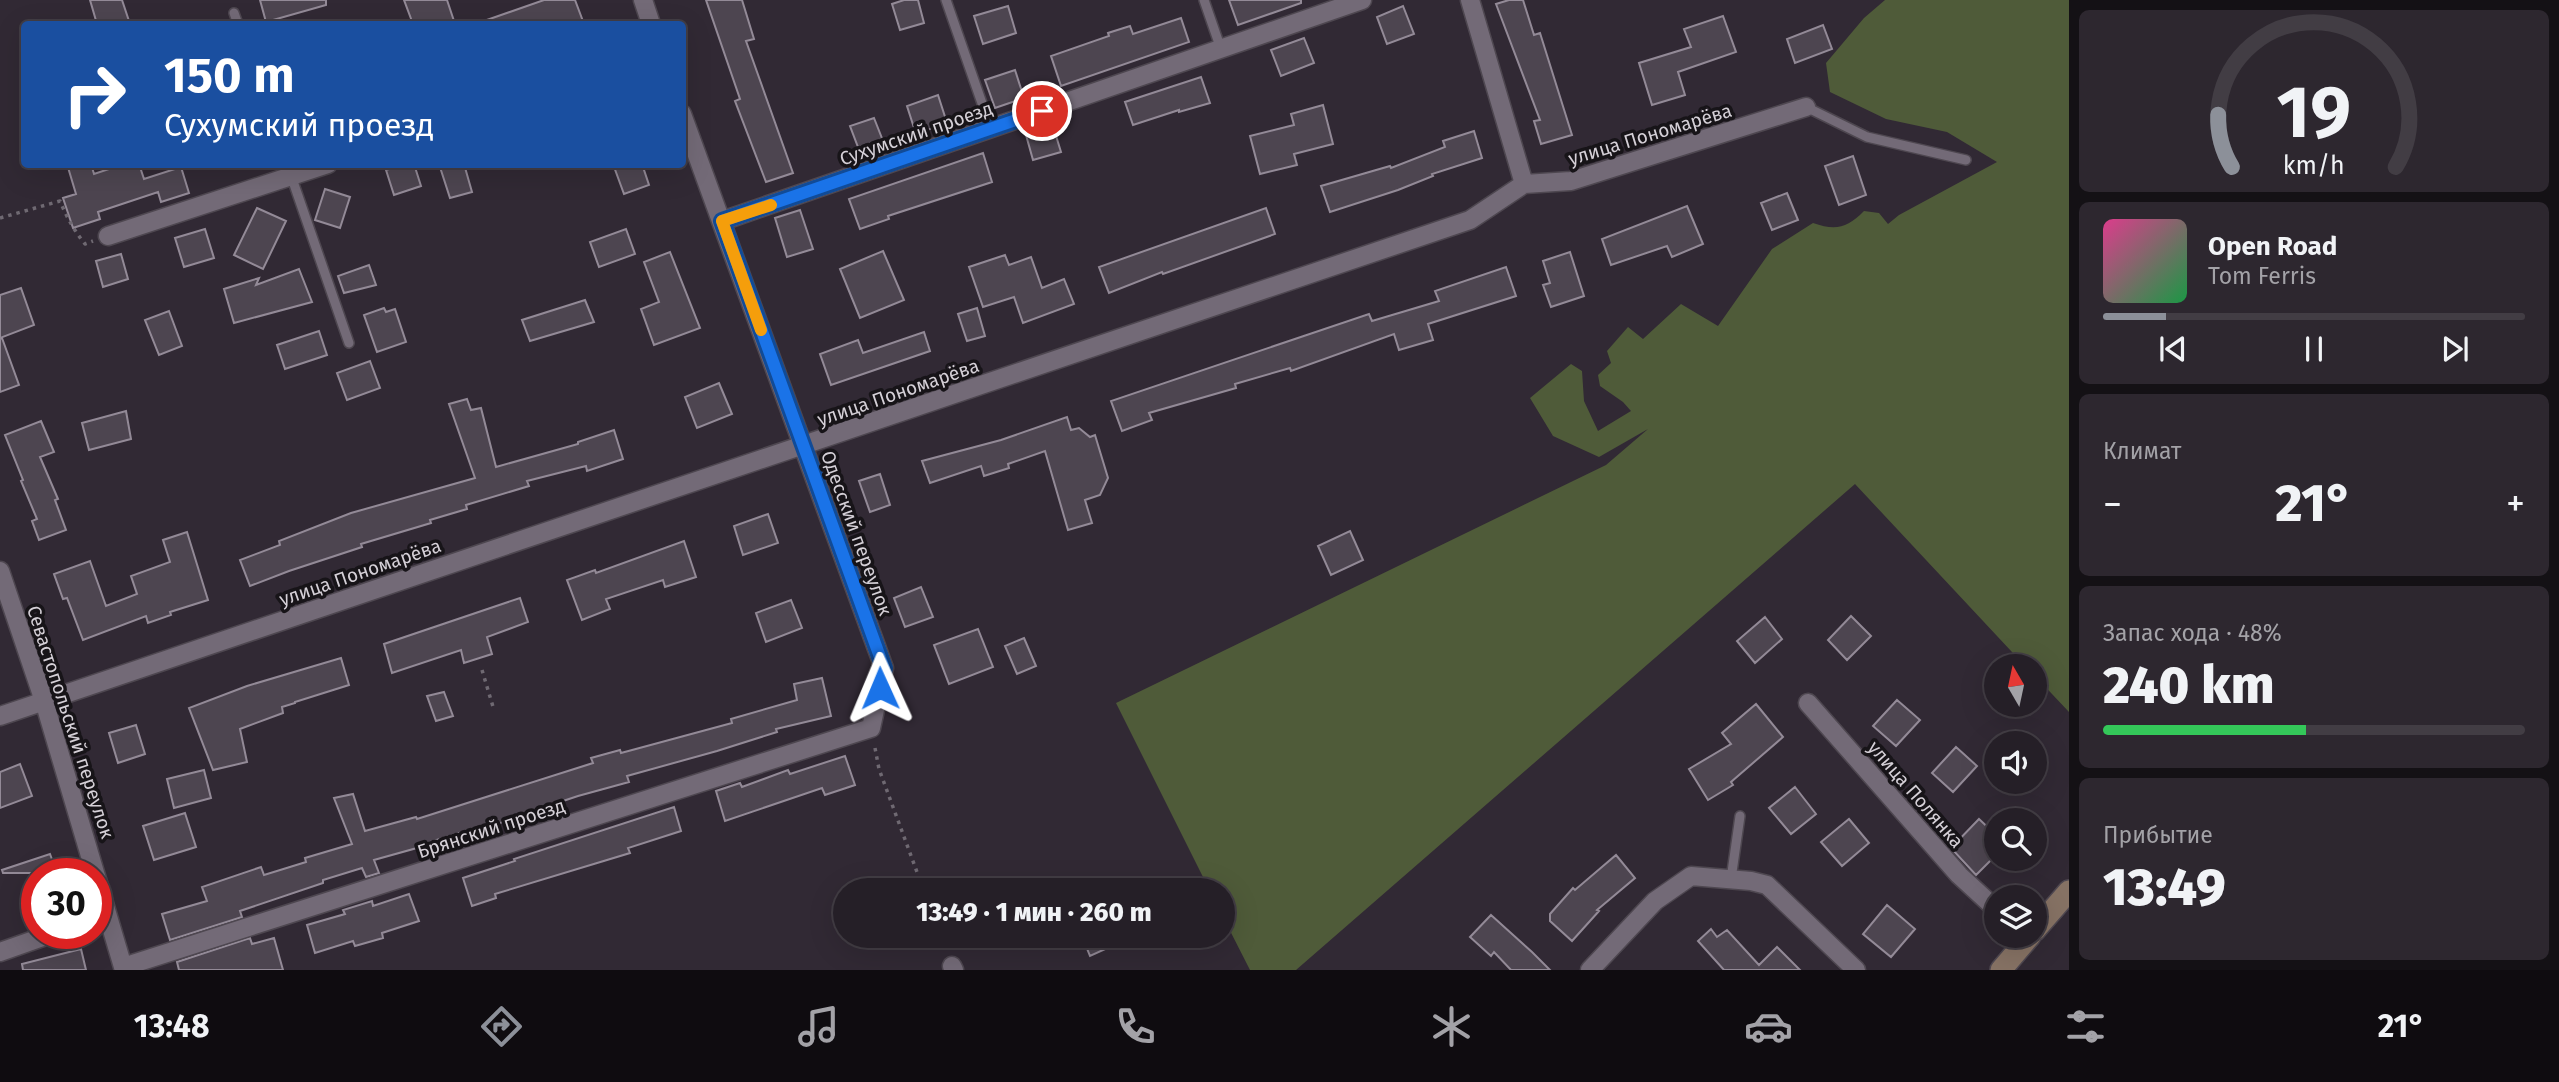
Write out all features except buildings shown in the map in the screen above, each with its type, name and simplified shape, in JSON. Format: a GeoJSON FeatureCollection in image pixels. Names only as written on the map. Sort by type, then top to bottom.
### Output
{"type":"FeatureCollection","features":[{"type":"Feature","properties":{"kind":"street"},"geometry":{"type":"LineString","coordinates":[[643,0],[650,21]]}},
{"type":"Feature","properties":{"kind":"street","name":"Сухумский проезд"},"geometry":{"type":"LineString","coordinates":[[722,221],[1362,0]]}},
{"type":"Feature","properties":{"kind":"street"},"geometry":{"type":"LineString","coordinates":[[1470,0],[1524,184]]}},
{"type":"Feature","properties":{"kind":"street","name":"улица Пономарёва"},"geometry":{"type":"LineString","coordinates":[[0,716],[1469,220],[1524,184],[1571,181],[1805,107]]}},
{"type":"Feature","properties":{"kind":"street","name":"Одесский переулок"},"geometry":{"type":"LineString","coordinates":[[686,125],[884,668],[871,729]]}},
{"type":"Feature","properties":{"kind":"street"},"geometry":{"type":"LineString","coordinates":[[108,236],[289,171]]}},
{"type":"Feature","properties":{"kind":"street","name":"Севастопольский переулок"},"geometry":{"type":"LineString","coordinates":[[0,571],[44,701],[87,858]]}},
{"type":"Feature","properties":{"kind":"street","name":"улица Полянка"},"geometry":{"type":"LineString","coordinates":[[1808,703],[1959,874],[1984,898]]}},
{"type":"Feature","properties":{"kind":"street","name":"Брянский проезд"},"geometry":{"type":"LineString","coordinates":[[123,967],[871,729]]}},
{"type":"Feature","properties":{"kind":"street"},"geometry":{"type":"LineString","coordinates":[[1591,970],[1655,901],[1690,876],[1767,885],[1856,970]]}},
{"type":"Feature","properties":{"kind":"street"},"geometry":{"type":"LineString","coordinates":[[2047,916],[2069,891]]}},
{"type":"Feature","properties":{"kind":"street","name":"Севастопольский переулок"},"geometry":{"type":"LineString","coordinates":[[112,938],[123,967]]}},
{"type":"Feature","properties":{"kind":"street"},"geometry":{"type":"LineString","coordinates":[[0,953],[21,945]]}},
{"type":"Feature","properties":{"kind":"street"},"geometry":{"type":"LineString","coordinates":[[2001,970],[2020,948]]}},
{"type":"Feature","properties":{"kind":"lane"},"geometry":{"type":"LineString","coordinates":[[946,0],[992,129]]}},
{"type":"Feature","properties":{"kind":"lane"},"geometry":{"type":"LineString","coordinates":[[1204,0],[1221,49]]}},
{"type":"Feature","properties":{"kind":"lane"},"geometry":{"type":"LineString","coordinates":[[234,13],[237,21]]}},
{"type":"Feature","properties":{"kind":"lane"},"geometry":{"type":"LineString","coordinates":[[1805,107],[1867,137],[1966,160]]}},
{"type":"Feature","properties":{"kind":"lane"},"geometry":{"type":"LineString","coordinates":[[289,171],[349,343]]}},
{"type":"Feature","properties":{"kind":"lane"},"geometry":{"type":"LineString","coordinates":[[1731,879],[1740,816]]}},
{"type":"Feature","properties":{"kind":"path"},"geometry":{"type":"LineString","coordinates":[[0,218],[60,201],[69,223],[86,244],[108,236]]}},
{"type":"Feature","properties":{"kind":"path"},"geometry":{"type":"LineString","coordinates":[[482,670],[494,710]]}},
{"type":"Feature","properties":{"kind":"path"},"geometry":{"type":"LineString","coordinates":[[871,729],[879,769],[919,878]]}},
{"type":"Feature","properties":{"kind":"green space"},"geometry":{"type":"Polygon","coordinates":[[[1885,0],[2069,0],[2069,712],[2048,690],[2048,654],[2014,654],[1855,484],[1296,970],[1250,970],[1235,941],[1235,878],[1204,878],[1116,703],[1606,465],[1648,429],[1599,457],[1553,436],[1530,398],[1571,364],[1582,371],[1584,401],[1598,431],[1631,411],[1600,386],[1598,375],[1611,363],[1607,351],[1628,327],[1643,339],[1681,304],[1718,326],[1772,249],[1813,223],[1828,227],[1841,226],[1864,211],[1879,213],[1888,224],[1899,215],[1997,162],[1947,132],[1886,119],[1830,92],[1826,63],[1864,18],[1885,0]]]}},
{"type":"Feature","properties":{"kind":"slow traffic"},"geometry":{"type":"LineString","coordinates":[[761,330],[722,221],[771,205]]}},
{"type":"Feature","properties":{"kind":"route"},"geometry":{"type":"LineString","coordinates":[[880,688],[884,668],[722,221],[1042,111]]}}]}
